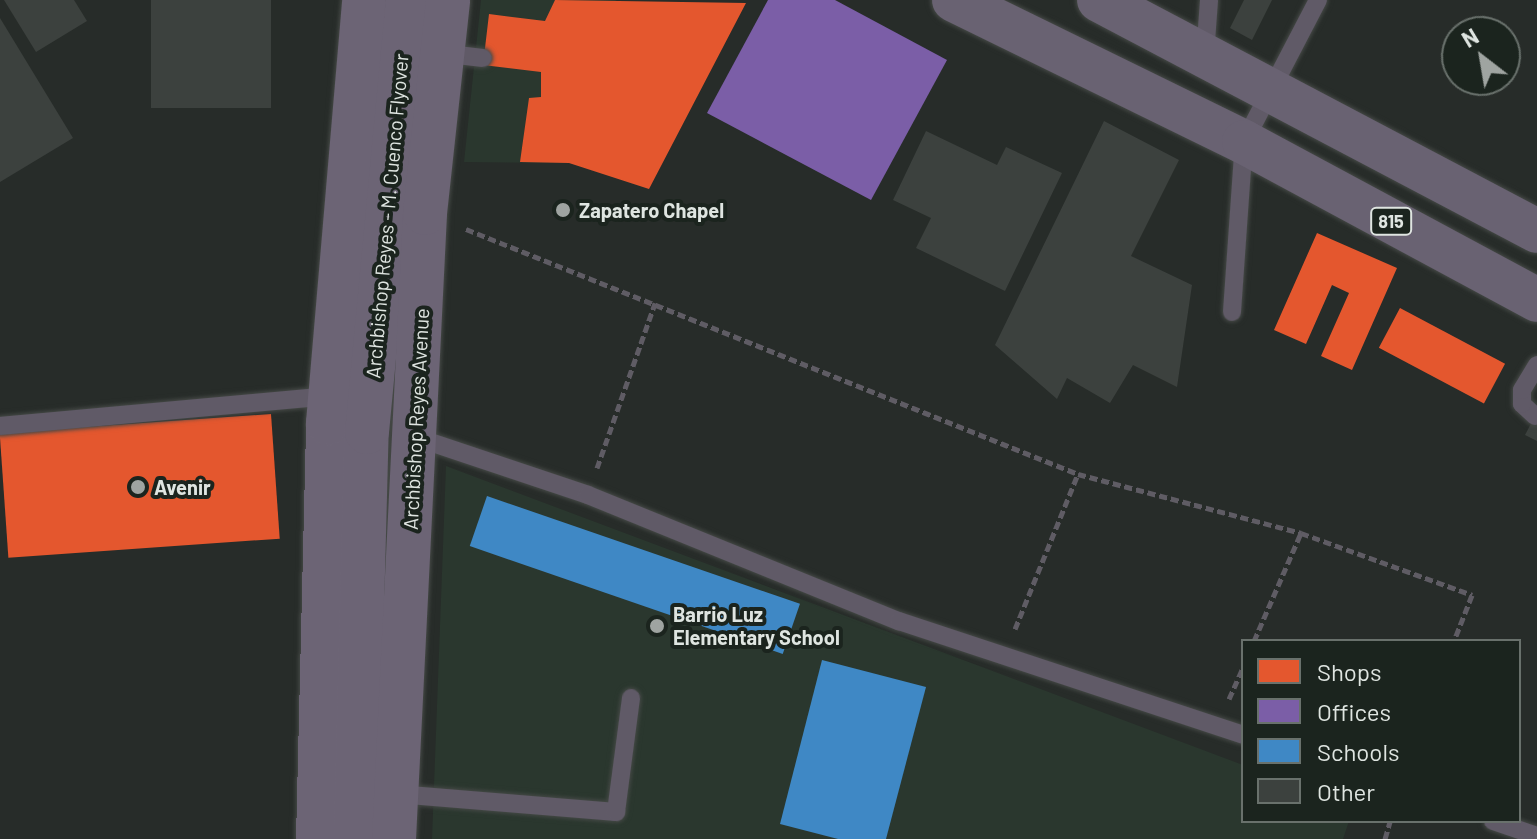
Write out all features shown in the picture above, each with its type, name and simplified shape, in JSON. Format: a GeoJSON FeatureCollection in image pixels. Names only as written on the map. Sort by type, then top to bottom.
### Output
{"type":"FeatureCollection","features":[{"type":"Feature","properties":{"kind":"main road"},"geometry":{"type":"LineString","coordinates":[[318,839],[333,396],[352,83],[364,0]]}},
{"type":"Feature","properties":{"kind":"main road","name":"Archbishop Reyes - M. Cuenco Flyover"},"geometry":{"type":"LineString","coordinates":[[356,839],[367,432],[408,0]]}},
{"type":"Feature","properties":{"kind":"main road","name":"Archbishop Reyes Avenue"},"geometry":{"type":"LineString","coordinates":[[394,839],[425,213],[437,53],[448,0]]}},
{"type":"Feature","properties":{"kind":"main road","name":"815"},"geometry":{"type":"LineString","coordinates":[[954,0],[1244,142],[1537,300]]}},
{"type":"Feature","properties":{"kind":"main road"},"geometry":{"type":"LineString","coordinates":[[1099,0],[1270,94],[1493,192],[1537,231]]}},
{"type":"Feature","properties":{"kind":"lane"},"geometry":{"type":"LineString","coordinates":[[1204,57],[1209,0]]}},
{"type":"Feature","properties":{"kind":"lane"},"geometry":{"type":"LineString","coordinates":[[1232,312],[1244,142],[1318,0]]}},
{"type":"Feature","properties":{"kind":"lane"},"geometry":{"type":"LineString","coordinates":[[437,53],[483,58]]}},
{"type":"Feature","properties":{"kind":"lane"},"geometry":{"type":"LineString","coordinates":[[1535,416],[1522,404],[1522,390],[1537,365]]}},
{"type":"Feature","properties":{"kind":"lane"},"geometry":{"type":"LineString","coordinates":[[0,426],[333,396]]}},
{"type":"Feature","properties":{"kind":"lane"},"geometry":{"type":"LineString","coordinates":[[415,437],[588,495],[1005,656],[1241,734]]}},
{"type":"Feature","properties":{"kind":"lane"},"geometry":{"type":"LineString","coordinates":[[397,794],[616,812],[631,698]]}},
{"type":"Feature","properties":{"kind":"lane"},"geometry":{"type":"LineString","coordinates":[[1499,823],[1537,836]]}},
{"type":"Feature","properties":{"kind":"path"},"geometry":{"type":"LineString","coordinates":[[425,213],[1078,474],[1301,533],[1472,595],[1455,639]]}},
{"type":"Feature","properties":{"kind":"path"},"geometry":{"type":"LineString","coordinates":[[588,495],[655,303]]}},
{"type":"Feature","properties":{"kind":"path"},"geometry":{"type":"LineString","coordinates":[[1005,656],[1078,474]]}},
{"type":"Feature","properties":{"kind":"path"},"geometry":{"type":"LineString","coordinates":[[1255,639],[1301,533]]}},
{"type":"Feature","properties":{"kind":"shaded area"},"geometry":{"type":"Polygon","coordinates":[[[481,0],[616,0],[582,91],[569,163],[464,162],[481,0]]]}},
{"type":"Feature","properties":{"kind":"shaded area","name":"Barrio Luz Elementary School"},"geometry":{"type":"Polygon","coordinates":[[[446,466],[1241,764],[1241,823],[1348,823],[1343,839],[432,839],[446,466]]]}},
{"type":"Feature","properties":{"kind":"building: Shops"},"geometry":{"type":"Polygon","coordinates":[[[555,0],[746,3],[649,189],[569,163],[520,162],[529,98],[541,97],[541,72],[483,65],[489,14],[545,21],[555,0]]]}},
{"type":"Feature","properties":{"kind":"building: Shops"},"geometry":{"type":"Polygon","coordinates":[[[1317,233],[1397,268],[1352,370],[1321,356],[1349,293],[1332,285],[1306,344],[1274,330],[1317,233]]]}},
{"type":"Feature","properties":{"kind":"building: Shops"},"geometry":{"type":"Polygon","coordinates":[[[1400,308],[1505,364],[1484,404],[1379,348],[1400,308]]]}},
{"type":"Feature","properties":{"kind":"building: Shops","name":"Avenir"},"geometry":{"type":"Polygon","coordinates":[[[271,414],[280,539],[8,558],[0,433],[271,414]]]}},
{"type":"Feature","properties":{"kind":"building: Offices"},"geometry":{"type":"Polygon","coordinates":[[[768,0],[835,0],[947,60],[871,200],[707,113],[768,0]]]}},
{"type":"Feature","properties":{"kind":"building: Schools"},"geometry":{"type":"Polygon","coordinates":[[[487,496],[800,604],[783,654],[470,546],[487,496]]]}},
{"type":"Feature","properties":{"kind":"building: Schools"},"geometry":{"type":"Polygon","coordinates":[[[822,660],[926,687],[886,839],[838,839],[780,824],[822,660]]]}},
{"type":"Feature","properties":{"kind":"building: Other"},"geometry":{"type":"Polygon","coordinates":[[[4,0],[74,0],[87,21],[36,52],[4,0]]]}},
{"type":"Feature","properties":{"kind":"building: Other"},"geometry":{"type":"Polygon","coordinates":[[[151,0],[271,0],[271,108],[151,108],[151,0]]]}},
{"type":"Feature","properties":{"kind":"building: Other"},"geometry":{"type":"Polygon","coordinates":[[[1244,0],[1272,0],[1252,40],[1230,28],[1244,0]]]}},
{"type":"Feature","properties":{"kind":"building: Other"},"geometry":{"type":"Polygon","coordinates":[[[0,18],[73,138],[0,182],[0,18]]]}},
{"type":"Feature","properties":{"kind":"building: Other"},"geometry":{"type":"Polygon","coordinates":[[[1104,121],[1179,160],[1131,256],[1192,285],[1177,387],[1133,365],[1110,403],[1067,378],[1057,399],[995,345],[1104,121]]]}},
{"type":"Feature","properties":{"kind":"building: Other"},"geometry":{"type":"Polygon","coordinates":[[[926,131],[997,165],[1006,147],[1062,173],[1005,291],[916,248],[931,218],[893,200],[926,131]]]}},
{"type":"Feature","properties":{"kind":"building: Other"},"geometry":{"type":"Polygon","coordinates":[[[1537,412],[1537,441],[1525,435],[1537,412]]]}},
{"type":"Feature","properties":{"kind":"place","name":"Zapatero Chapel"},"geometry":{"type":"Point","coordinates":[563,210]}},
{"type":"Feature","properties":{"kind":"place","name":"Avenir"},"geometry":{"type":"Point","coordinates":[138,487]}},
{"type":"Feature","properties":{"kind":"place","name":"Barrio Luz Elementary School"},"geometry":{"type":"Point","coordinates":[657,626]}}]}
